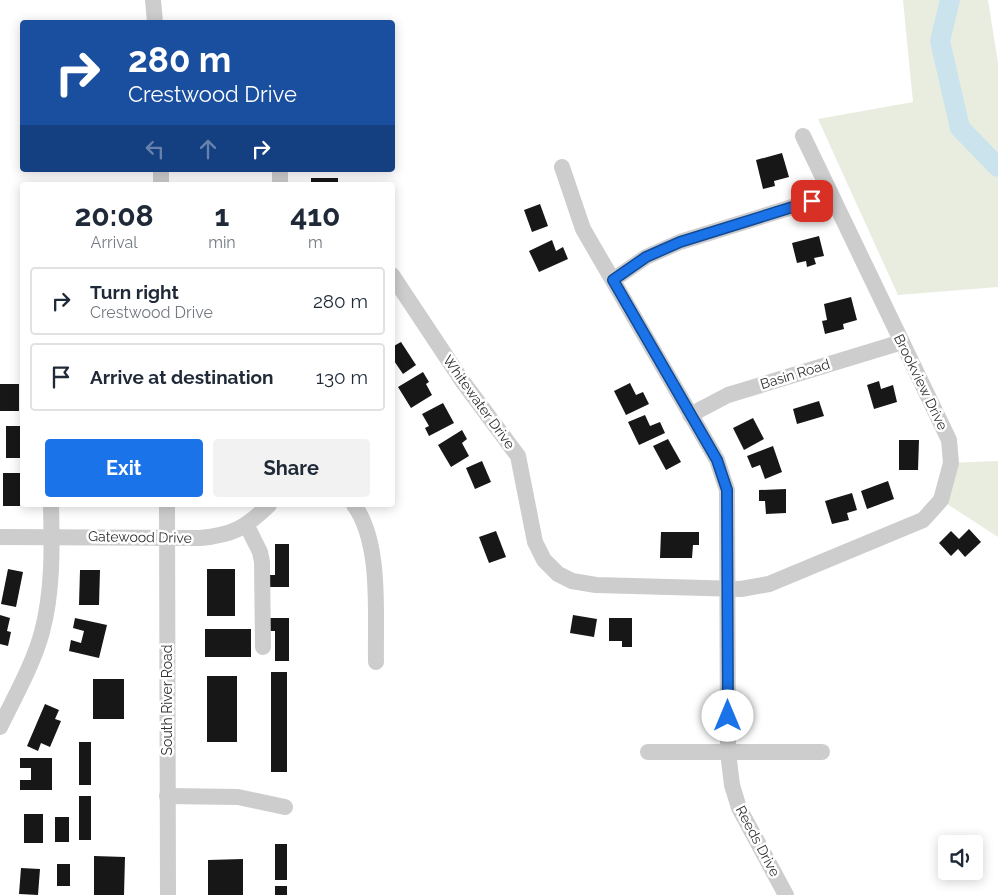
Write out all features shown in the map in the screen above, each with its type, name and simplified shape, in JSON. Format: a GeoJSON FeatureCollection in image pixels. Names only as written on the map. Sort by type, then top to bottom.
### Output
{"type":"FeatureCollection","features":[{"type":"Feature","properties":{"kind":"street"},"geometry":{"type":"LineString","coordinates":[[153,0],[155,20]]}},
{"type":"Feature","properties":{"kind":"street","name":"Brookview Drive"},"geometry":{"type":"LineString","coordinates":[[727,588],[770,584],[923,520],[941,500],[951,463],[949,440],[803,136]]}},
{"type":"Feature","properties":{"kind":"street","name":"Reeds Drive"},"geometry":{"type":"LineString","coordinates":[[562,167],[584,229],[717,460],[727,490],[728,752],[732,785],[739,808],[786,895]]}},
{"type":"Feature","properties":{"kind":"street"},"geometry":{"type":"LineString","coordinates":[[613,280],[646,257],[680,242],[831,195]]}},
{"type":"Feature","properties":{"kind":"street","name":"Whitewater Drive"},"geometry":{"type":"LineString","coordinates":[[395,280],[463,382],[518,456],[535,542],[544,560],[558,574],[572,580],[596,585],[727,588]]}},
{"type":"Feature","properties":{"kind":"street","name":"Basin Road"},"geometry":{"type":"LineString","coordinates":[[690,415],[728,395],[902,342]]}},
{"type":"Feature","properties":{"kind":"street"},"geometry":{"type":"LineString","coordinates":[[0,727],[31,664],[42,632],[50,594],[51,507]]}},
{"type":"Feature","properties":{"kind":"street","name":"South River Road"},"geometry":{"type":"LineString","coordinates":[[167,507],[168,895]]}},
{"type":"Feature","properties":{"kind":"street","name":"Gatewood Drive"},"geometry":{"type":"LineString","coordinates":[[0,537],[200,538],[225,536],[247,526],[267,507]]}},
{"type":"Feature","properties":{"kind":"street"},"geometry":{"type":"LineString","coordinates":[[355,507],[362,516],[373,562],[376,662]]}},
{"type":"Feature","properties":{"kind":"street"},"geometry":{"type":"LineString","coordinates":[[247,526],[260,552],[262,562],[263,647]]}},
{"type":"Feature","properties":{"kind":"street"},"geometry":{"type":"LineString","coordinates":[[648,752],[822,752]]}},
{"type":"Feature","properties":{"kind":"street"},"geometry":{"type":"LineString","coordinates":[[167,796],[238,797],[286,807]]}},
{"type":"Feature","properties":{"kind":"shaded area"},"geometry":{"type":"Polygon","coordinates":[[[903,0],[988,0],[998,63],[998,287],[898,295],[818,119],[913,102],[903,0]]]}},
{"type":"Feature","properties":{"kind":"shaded area"},"geometry":{"type":"Polygon","coordinates":[[[998,461],[998,537],[941,500],[951,463],[998,461]]]}},
{"type":"Feature","properties":{"kind":"building"},"geometry":{"type":"Polygon","coordinates":[[[782,153],[789,177],[774,181],[775,186],[763,189],[756,160],[782,153]]]}},
{"type":"Feature","properties":{"kind":"building"},"geometry":{"type":"Polygon","coordinates":[[[311,178],[338,178],[338,182],[311,182],[311,178]]]}},
{"type":"Feature","properties":{"kind":"building"},"geometry":{"type":"Polygon","coordinates":[[[540,204],[548,226],[532,232],[524,210],[540,204]]]}},
{"type":"Feature","properties":{"kind":"building"},"geometry":{"type":"Polygon","coordinates":[[[819,236],[824,256],[814,258],[816,264],[807,267],[806,261],[797,263],[792,243],[819,236]]]}},
{"type":"Feature","properties":{"kind":"building"},"geometry":{"type":"Polygon","coordinates":[[[552,240],[556,251],[563,247],[568,259],[539,272],[529,251],[552,240]]]}},
{"type":"Feature","properties":{"kind":"building"},"geometry":{"type":"Polygon","coordinates":[[[851,297],[857,320],[843,324],[844,329],[825,334],[822,321],[827,320],[824,304],[851,297]]]}},
{"type":"Feature","properties":{"kind":"building"},"geometry":{"type":"Polygon","coordinates":[[[401,342],[416,365],[403,374],[395,362],[395,345],[401,342]]]}},
{"type":"Feature","properties":{"kind":"building"},"geometry":{"type":"Polygon","coordinates":[[[423,372],[429,382],[426,384],[432,395],[411,408],[398,387],[423,372]]]}},
{"type":"Feature","properties":{"kind":"building"},"geometry":{"type":"Polygon","coordinates":[[[879,381],[881,389],[893,385],[897,402],[874,409],[867,385],[879,381]]]}},
{"type":"Feature","properties":{"kind":"building"},"geometry":{"type":"Polygon","coordinates":[[[630,383],[636,395],[643,392],[649,404],[626,415],[614,391],[630,383]]]}},
{"type":"Feature","properties":{"kind":"building"},"geometry":{"type":"Polygon","coordinates":[[[0,384],[19,384],[19,411],[0,411],[0,384]]]}},
{"type":"Feature","properties":{"kind":"building"},"geometry":{"type":"Polygon","coordinates":[[[819,401],[824,416],[797,424],[793,409],[819,401]]]}},
{"type":"Feature","properties":{"kind":"building"},"geometry":{"type":"Polygon","coordinates":[[[443,403],[454,423],[429,436],[425,428],[429,426],[422,414],[443,403]]]}},
{"type":"Feature","properties":{"kind":"building"},"geometry":{"type":"Polygon","coordinates":[[[645,415],[650,426],[660,422],[665,433],[639,445],[628,422],[645,415]]]}},
{"type":"Feature","properties":{"kind":"building"},"geometry":{"type":"Polygon","coordinates":[[[753,418],[764,439],[744,450],[733,428],[753,418]]]}},
{"type":"Feature","properties":{"kind":"building"},"geometry":{"type":"Polygon","coordinates":[[[6,426],[20,426],[20,458],[6,458],[6,426]]]}},
{"type":"Feature","properties":{"kind":"building"},"geometry":{"type":"Polygon","coordinates":[[[462,430],[467,439],[462,443],[469,456],[451,467],[438,445],[462,430]]]}},
{"type":"Feature","properties":{"kind":"building"},"geometry":{"type":"Polygon","coordinates":[[[668,439],[681,462],[666,470],[653,446],[668,439]]]}},
{"type":"Feature","properties":{"kind":"building"},"geometry":{"type":"Polygon","coordinates":[[[899,440],[919,440],[918,470],[899,470],[899,440]]]}},
{"type":"Feature","properties":{"kind":"building"},"geometry":{"type":"Polygon","coordinates":[[[773,446],[782,472],[765,479],[760,465],[752,468],[747,456],[773,446]]]}},
{"type":"Feature","properties":{"kind":"building"},"geometry":{"type":"Polygon","coordinates":[[[482,461],[491,482],[475,489],[466,468],[482,461]]]}},
{"type":"Feature","properties":{"kind":"building"},"geometry":{"type":"Polygon","coordinates":[[[3,473],[20,473],[20,506],[3,506],[3,473]]]}},
{"type":"Feature","properties":{"kind":"building"},"geometry":{"type":"Polygon","coordinates":[[[888,481],[894,499],[867,509],[861,491],[888,481]]]}},
{"type":"Feature","properties":{"kind":"building"},"geometry":{"type":"Polygon","coordinates":[[[786,489],[786,513],[766,514],[765,501],[759,501],[759,490],[786,489]]]}},
{"type":"Feature","properties":{"kind":"building"},"geometry":{"type":"Polygon","coordinates":[[[852,493],[857,510],[847,513],[849,520],[832,524],[825,501],[852,493]]]}},
{"type":"Feature","properties":{"kind":"building"},"geometry":{"type":"Polygon","coordinates":[[[969,529],[981,542],[965,557],[958,549],[951,556],[939,543],[951,531],[959,539],[969,529]]]}},
{"type":"Feature","properties":{"kind":"building"},"geometry":{"type":"Polygon","coordinates":[[[496,531],[506,557],[489,563],[479,537],[496,531]]]}},
{"type":"Feature","properties":{"kind":"building"},"geometry":{"type":"Polygon","coordinates":[[[661,532],[699,532],[699,545],[693,545],[692,558],[660,558],[661,532]]]}},
{"type":"Feature","properties":{"kind":"building"},"geometry":{"type":"Polygon","coordinates":[[[275,544],[289,544],[289,587],[270,587],[270,575],[275,575],[275,544]]]}},
{"type":"Feature","properties":{"kind":"building"},"geometry":{"type":"Polygon","coordinates":[[[8,569],[23,572],[16,607],[1,604],[8,569]]]}},
{"type":"Feature","properties":{"kind":"building"},"geometry":{"type":"Polygon","coordinates":[[[207,569],[235,569],[235,616],[207,616],[207,569]]]}},
{"type":"Feature","properties":{"kind":"building"},"geometry":{"type":"Polygon","coordinates":[[[80,570],[100,570],[99,605],[79,605],[80,570]]]}},
{"type":"Feature","properties":{"kind":"building"},"geometry":{"type":"Polygon","coordinates":[[[0,615],[10,618],[7,631],[11,632],[8,646],[0,644],[0,615]]]}},
{"type":"Feature","properties":{"kind":"building"},"geometry":{"type":"Polygon","coordinates":[[[573,615],[597,619],[594,637],[570,633],[573,615]]]}},
{"type":"Feature","properties":{"kind":"building"},"geometry":{"type":"Polygon","coordinates":[[[75,618],[107,625],[99,658],[69,651],[71,640],[81,643],[84,631],[73,628],[75,618]]]}},
{"type":"Feature","properties":{"kind":"building"},"geometry":{"type":"Polygon","coordinates":[[[270,618],[289,618],[289,661],[275,661],[275,631],[270,631],[270,618]]]}},
{"type":"Feature","properties":{"kind":"building"},"geometry":{"type":"Polygon","coordinates":[[[609,618],[632,618],[632,647],[622,647],[622,641],[609,641],[609,618]]]}},
{"type":"Feature","properties":{"kind":"building"},"geometry":{"type":"Polygon","coordinates":[[[205,629],[251,629],[251,657],[205,657],[205,629]]]}},
{"type":"Feature","properties":{"kind":"building"},"geometry":{"type":"Polygon","coordinates":[[[271,672],[287,672],[287,772],[271,772],[271,672]]]}},
{"type":"Feature","properties":{"kind":"building"},"geometry":{"type":"Polygon","coordinates":[[[207,676],[237,676],[237,742],[207,742],[207,676]]]}},
{"type":"Feature","properties":{"kind":"building"},"geometry":{"type":"Polygon","coordinates":[[[93,679],[124,679],[124,719],[93,719],[93,679]]]}},
{"type":"Feature","properties":{"kind":"building"},"geometry":{"type":"Polygon","coordinates":[[[45,704],[59,710],[55,719],[61,721],[50,747],[41,743],[38,751],[27,746],[45,704]]]}},
{"type":"Feature","properties":{"kind":"building"},"geometry":{"type":"Polygon","coordinates":[[[79,742],[91,742],[91,785],[79,785],[79,742]]]}},
{"type":"Feature","properties":{"kind":"building"},"geometry":{"type":"Polygon","coordinates":[[[20,758],[52,758],[52,790],[20,790],[20,780],[31,780],[31,768],[20,768],[20,758]]]}},
{"type":"Feature","properties":{"kind":"building"},"geometry":{"type":"Polygon","coordinates":[[[79,796],[91,796],[91,840],[79,840],[79,796]]]}},
{"type":"Feature","properties":{"kind":"building"},"geometry":{"type":"Polygon","coordinates":[[[24,814],[43,814],[43,843],[24,843],[24,814]]]}},
{"type":"Feature","properties":{"kind":"building"},"geometry":{"type":"Polygon","coordinates":[[[55,817],[69,817],[69,842],[55,842],[55,817]]]}},
{"type":"Feature","properties":{"kind":"building"},"geometry":{"type":"Polygon","coordinates":[[[275,844],[287,844],[287,880],[275,880],[275,844]]]}},
{"type":"Feature","properties":{"kind":"building"},"geometry":{"type":"Polygon","coordinates":[[[94,856],[125,857],[124,895],[94,895],[94,856]]]}},
{"type":"Feature","properties":{"kind":"building"},"geometry":{"type":"Polygon","coordinates":[[[243,859],[243,895],[208,895],[208,860],[243,859]]]}},
{"type":"Feature","properties":{"kind":"building"},"geometry":{"type":"Polygon","coordinates":[[[57,864],[70,864],[70,886],[57,886],[57,864]]]}},
{"type":"Feature","properties":{"kind":"building"},"geometry":{"type":"Polygon","coordinates":[[[21,868],[40,869],[38,895],[19,894],[21,868]]]}},
{"type":"Feature","properties":{"kind":"building"},"geometry":{"type":"Polygon","coordinates":[[[275,886],[287,886],[287,895],[275,895],[275,886]]]}},
{"type":"Feature","properties":{"kind":"waterway"},"geometry":{"type":"LineString","coordinates":[[950,0],[940,41],[960,128],[998,167]]}},
{"type":"Feature","properties":{"kind":"route"},"geometry":{"type":"LineString","coordinates":[[728,716],[727,490],[717,460],[613,280],[646,257],[680,242],[812,201]]}}]}
